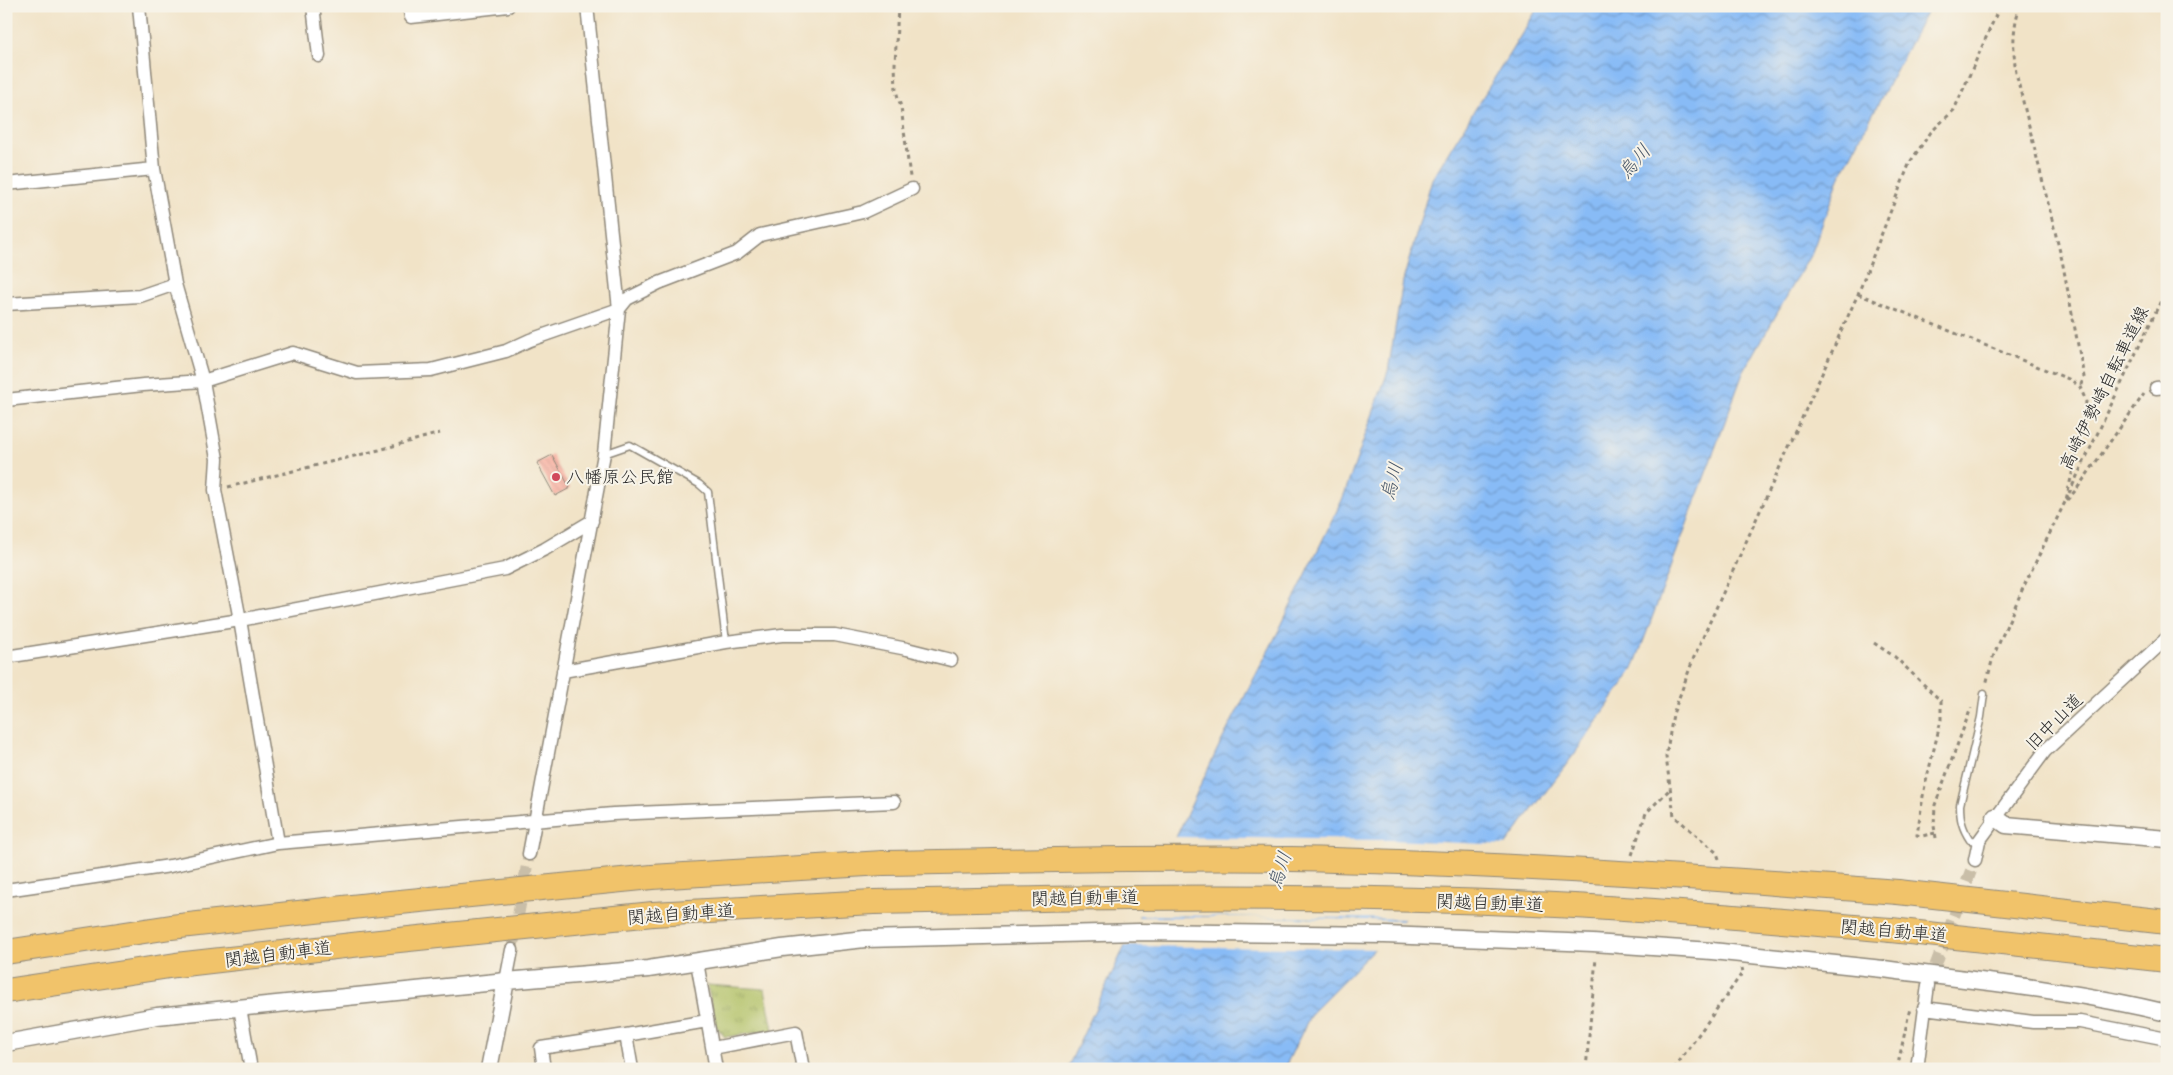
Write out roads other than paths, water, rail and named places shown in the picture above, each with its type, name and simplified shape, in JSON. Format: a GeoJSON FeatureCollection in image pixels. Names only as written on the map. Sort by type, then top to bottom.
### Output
{"type":"FeatureCollection","features":[{"type":"Feature","properties":{"kind":"highway"},"geometry":{"type":"LineString","coordinates":[[6,952],[171,927],[652,877],[883,864],[1141,859],[1300,859],[1594,870],[1898,892],[2167,921]]}},
{"type":"Feature","properties":{"kind":"highway","name":"関越自動車道"},"geometry":{"type":"LineString","coordinates":[[6,991],[176,966],[370,943],[653,914],[873,902],[1141,896],[1459,901],[1753,918],[1891,930],[2167,960]]}},
{"type":"Feature","properties":{"kind":"street"},"geometry":{"type":"LineString","coordinates":[[139,6],[154,168],[175,284],[203,381],[217,459],[215,490],[240,620],[278,843]]}},
{"type":"Feature","properties":{"kind":"street"},"geometry":{"type":"LineString","coordinates":[[313,6],[319,56]]}},
{"type":"Feature","properties":{"kind":"street"},"geometry":{"type":"LineString","coordinates":[[408,6],[411,17],[508,6]]}},
{"type":"Feature","properties":{"kind":"street"},"geometry":{"type":"LineString","coordinates":[[529,854],[537,821],[604,454],[619,309],[587,6]]}},
{"type":"Feature","properties":{"kind":"street"},"geometry":{"type":"LineString","coordinates":[[6,184],[154,168]]}},
{"type":"Feature","properties":{"kind":"street"},"geometry":{"type":"LineString","coordinates":[[6,400],[143,385],[203,381],[293,353],[357,373],[431,370],[506,352],[530,340],[619,309],[628,299],[660,283],[737,253],[760,235],[863,212],[912,189]]}},
{"type":"Feature","properties":{"kind":"street"},"geometry":{"type":"LineString","coordinates":[[6,304],[140,296],[175,284]]}},
{"type":"Feature","properties":{"kind":"street"},"geometry":{"type":"LineString","coordinates":[[6,657],[240,620],[505,569],[545,550],[592,521]]}},
{"type":"Feature","properties":{"kind":"street"},"geometry":{"type":"LineString","coordinates":[[563,672],[726,642],[782,635],[836,635],[951,660]]}},
{"type":"Feature","properties":{"kind":"street","name":"旧中山道"},"geometry":{"type":"LineString","coordinates":[[1979,841],[2045,751],[2167,638]]}},
{"type":"Feature","properties":{"kind":"street"},"geometry":{"type":"LineString","coordinates":[[6,890],[170,866],[278,843],[613,814],[894,802]]}},
{"type":"Feature","properties":{"kind":"street"},"geometry":{"type":"LineString","coordinates":[[1996,817],[2006,825],[2167,839]]}},
{"type":"Feature","properties":{"kind":"street"},"geometry":{"type":"LineString","coordinates":[[1975,860],[1979,841]]}},
{"type":"Feature","properties":{"kind":"street"},"geometry":{"type":"LineString","coordinates":[[6,1044],[157,1016],[506,980],[648,969],[782,948],[865,939],[1139,932],[1385,935],[1593,943],[1712,951],[2012,985],[2125,1003],[2167,1013]]}},
{"type":"Feature","properties":{"kind":"street"},"geometry":{"type":"LineString","coordinates":[[489,1069],[512,950]]}},
{"type":"Feature","properties":{"kind":"street"},"geometry":{"type":"LineString","coordinates":[[696,962],[716,1069]]}},
{"type":"Feature","properties":{"kind":"street"},"geometry":{"type":"LineString","coordinates":[[1917,1069],[1928,985]]}},
{"type":"Feature","properties":{"kind":"street"},"geometry":{"type":"LineString","coordinates":[[240,1008],[251,1069]]}},
{"type":"Feature","properties":{"kind":"street"},"geometry":{"type":"LineString","coordinates":[[1924,1008],[2033,1022],[2080,1022],[2167,1039]]}},
{"type":"Feature","properties":{"kind":"street"},"geometry":{"type":"LineString","coordinates":[[544,1069],[541,1048],[708,1021]]}},
{"type":"Feature","properties":{"kind":"street"},"geometry":{"type":"LineString","coordinates":[[713,1048],[796,1032],[803,1069]]}},
{"type":"Feature","properties":{"kind":"street"},"geometry":{"type":"LineString","coordinates":[[626,1034],[632,1069]]}},
{"type":"Feature","properties":{"kind":"lane"},"geometry":{"type":"LineString","coordinates":[[604,454],[630,445],[699,484],[708,492],[726,642]]}},
{"type":"Feature","properties":{"kind":"lane"},"geometry":{"type":"LineString","coordinates":[[1979,841],[1970,840],[1965,833],[1960,818],[1960,805],[1982,716],[1984,694]]}},
{"type":"Feature","properties":{"kind":"water","name":"烏川"},"geometry":{"type":"Polygon","coordinates":[[[1539,6],[1930,6],[1840,176],[1812,252],[1743,373],[1633,669],[1575,753],[1498,855],[1406,917],[1312,1012],[1284,1069],[1067,1069],[1218,748],[1278,632],[1343,498],[1388,371],[1403,281],[1432,179],[1539,6]]]}},
{"type":"Feature","properties":{"kind":"tunnel"},"geometry":{"type":"LineString","coordinates":[[512,950],[529,854]]}},
{"type":"Feature","properties":{"kind":"tunnel"},"geometry":{"type":"LineString","coordinates":[[1929,983],[1975,860]]}},
{"type":"Feature","properties":{"kind":"place","name":"八幡原公民館"},"geometry":{"type":"Point","coordinates":[556,477]}}]}
